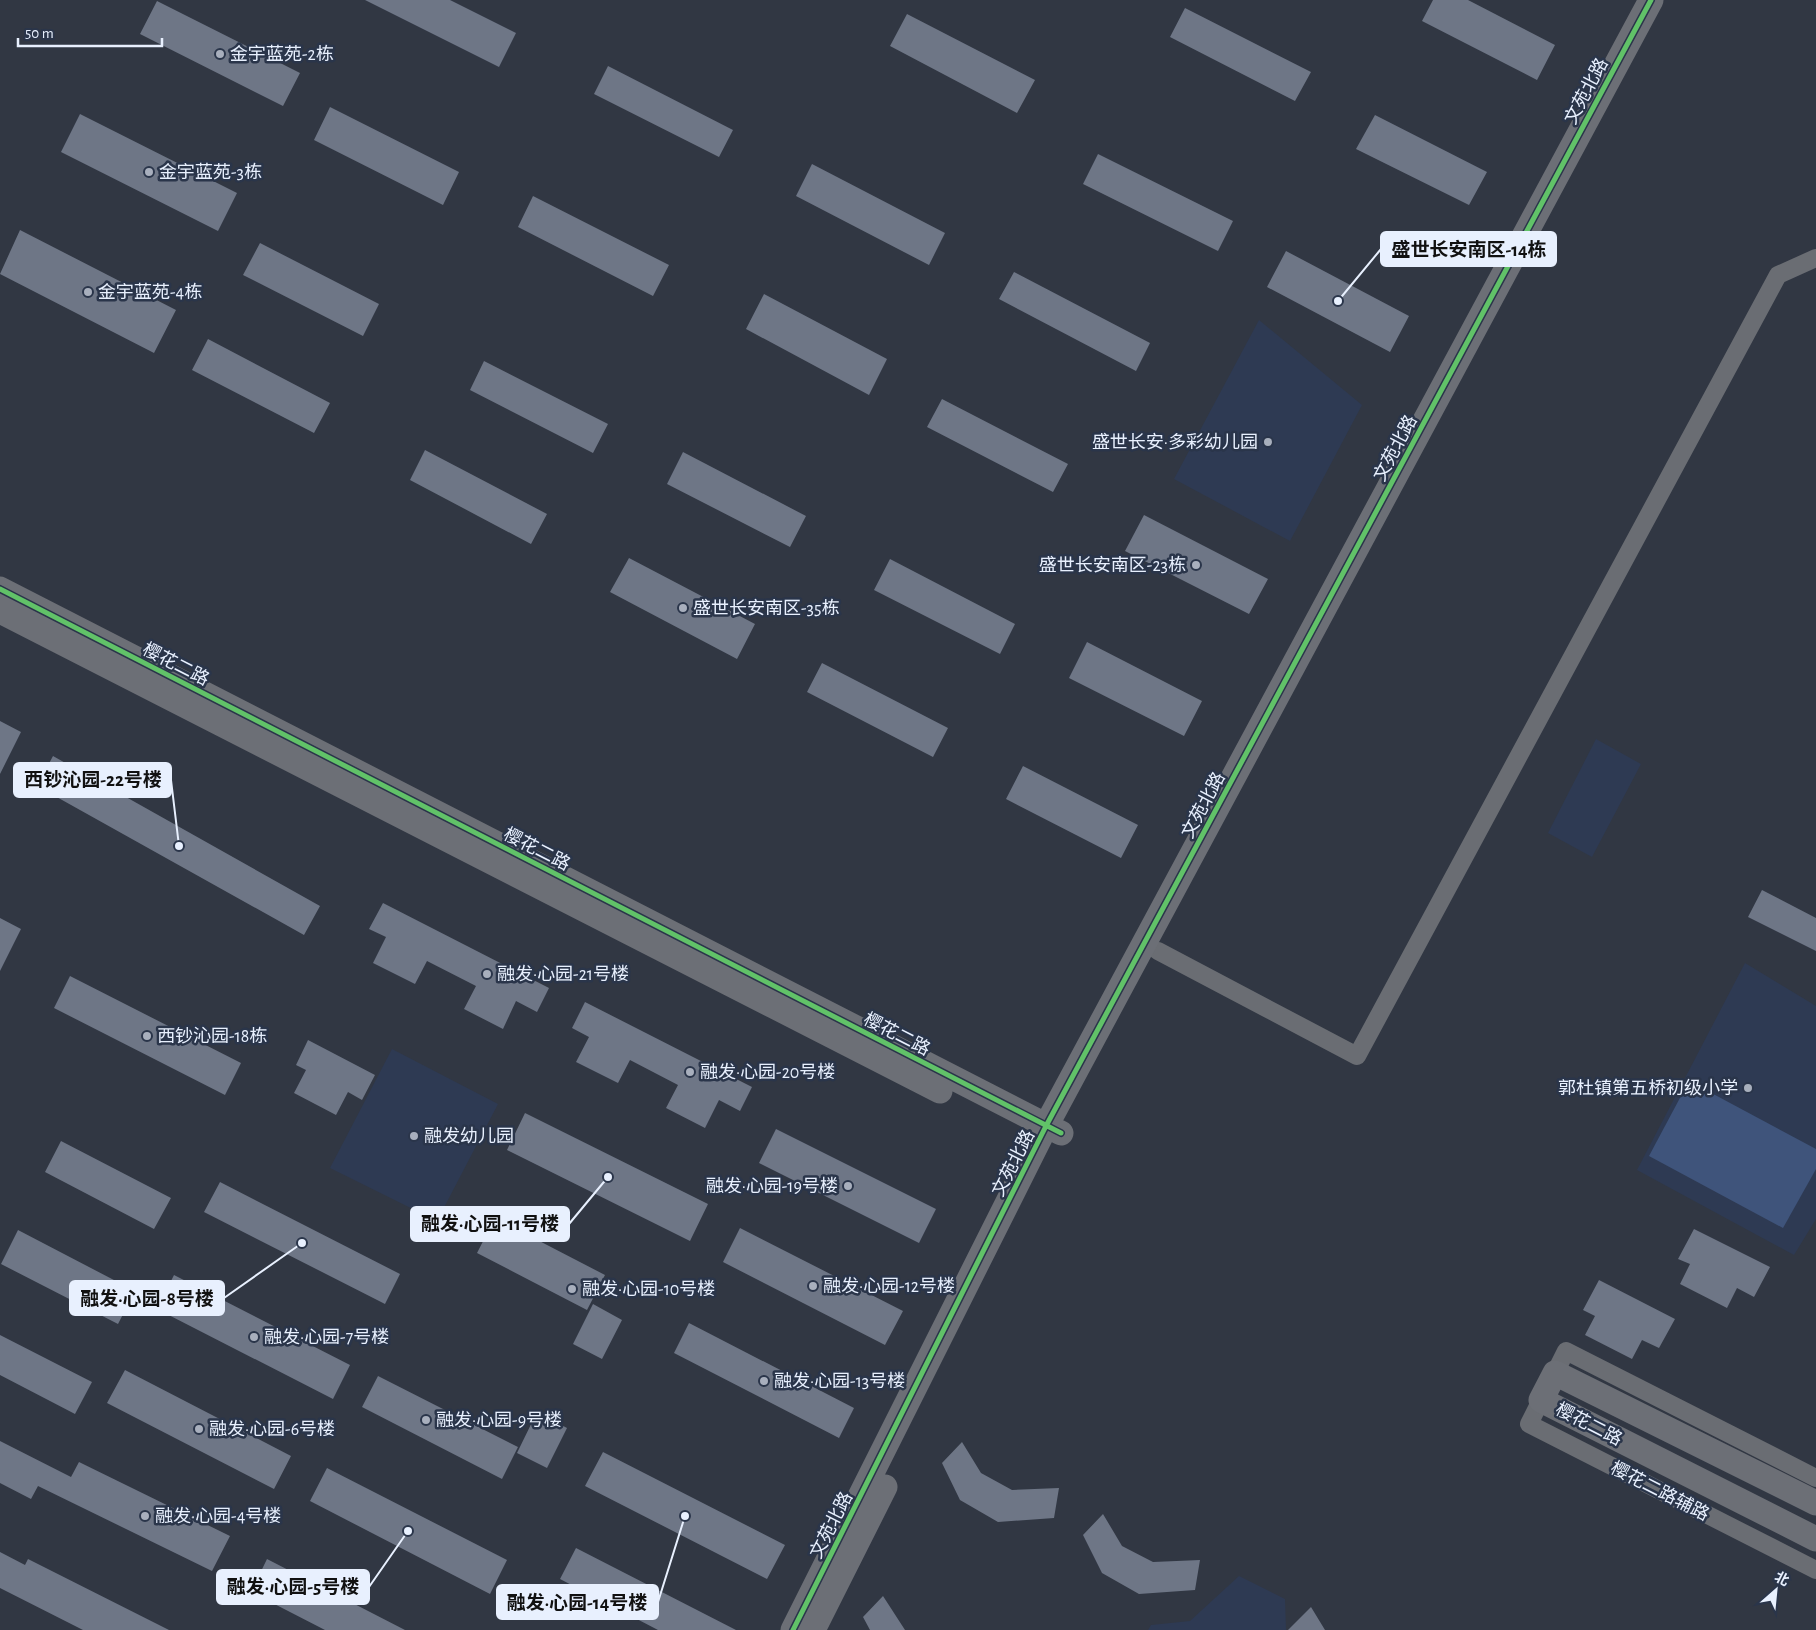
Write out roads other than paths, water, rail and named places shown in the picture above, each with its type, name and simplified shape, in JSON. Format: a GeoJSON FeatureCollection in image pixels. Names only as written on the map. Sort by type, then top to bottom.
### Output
{"type":"FeatureCollection","features":[{"type":"Feature","properties":{"kind":"street","name":"文苑北路"},"geometry":{"type":"LineString","coordinates":[[793,1630],[1050,1138],[1651,0]]}},
{"type":"Feature","properties":{"kind":"street","name":"文苑北路"},"geometry":{"type":"LineString","coordinates":[[813,1630],[1050,1138],[1158,951],[1668,0]]}},
{"type":"Feature","properties":{"kind":"street"},"geometry":{"type":"LineString","coordinates":[[1158,951],[1357,1056],[1778,275],[1816,258]]}},
{"type":"Feature","properties":{"kind":"street","name":"樱花二路"},"geometry":{"type":"LineString","coordinates":[[0,589],[1050,1138]]}},
{"type":"Feature","properties":{"kind":"street","name":"樱花二路"},"geometry":{"type":"LineString","coordinates":[[0,611],[1050,1138]]}},
{"type":"Feature","properties":{"kind":"street"},"geometry":{"type":"LineString","coordinates":[[1555,1374],[1566,1351],[1816,1478]]}},
{"type":"Feature","properties":{"kind":"street","name":"樱花二路"},"geometry":{"type":"LineString","coordinates":[[1816,1503],[1555,1374],[1541,1400],[1816,1539]]}},
{"type":"Feature","properties":{"kind":"street","name":"樱花二路辅路"},"geometry":{"type":"LineString","coordinates":[[1541,1400],[1529,1424],[1816,1570]]}},
{"type":"Feature","properties":{"kind":"place","name":"金宇蓝苑-2栋"},"geometry":{"type":"Point","coordinates":[220,54]}},
{"type":"Feature","properties":{"kind":"place","name":"金宇蓝苑-3栋"},"geometry":{"type":"Point","coordinates":[149,172]}},
{"type":"Feature","properties":{"kind":"place","name":"金宇蓝苑-4栋"},"geometry":{"type":"Point","coordinates":[88,292]}},
{"type":"Feature","properties":{"kind":"place","name":"盛世长安南区-14栋"},"geometry":{"type":"Point","coordinates":[1338,301]}},
{"type":"Feature","properties":{"kind":"place","name":"盛世长安·多彩幼儿园"},"geometry":{"type":"Point","coordinates":[1268,442]}},
{"type":"Feature","properties":{"kind":"place","name":"盛世长安南区-23栋"},"geometry":{"type":"Point","coordinates":[1196,565]}},
{"type":"Feature","properties":{"kind":"place","name":"盛世长安南区-35栋"},"geometry":{"type":"Point","coordinates":[683,608]}},
{"type":"Feature","properties":{"kind":"place","name":"西钞沁园-22号楼"},"geometry":{"type":"Point","coordinates":[179,846]}},
{"type":"Feature","properties":{"kind":"place","name":"融发·心园-21号楼"},"geometry":{"type":"Point","coordinates":[487,974]}},
{"type":"Feature","properties":{"kind":"place","name":"西钞沁园-18栋"},"geometry":{"type":"Point","coordinates":[147,1036]}},
{"type":"Feature","properties":{"kind":"place","name":"融发·心园-20号楼"},"geometry":{"type":"Point","coordinates":[690,1072]}},
{"type":"Feature","properties":{"kind":"place","name":"郭杜镇第五桥初级小学"},"geometry":{"type":"Point","coordinates":[1748,1088]}},
{"type":"Feature","properties":{"kind":"place","name":"融发幼儿园"},"geometry":{"type":"Point","coordinates":[414,1136]}},
{"type":"Feature","properties":{"kind":"place","name":"融发·心园-11号楼"},"geometry":{"type":"Point","coordinates":[608,1177]}},
{"type":"Feature","properties":{"kind":"place","name":"融发·心园-19号楼"},"geometry":{"type":"Point","coordinates":[848,1186]}},
{"type":"Feature","properties":{"kind":"place","name":"融发·心园-8号楼"},"geometry":{"type":"Point","coordinates":[302,1243]}},
{"type":"Feature","properties":{"kind":"place","name":"融发·心园-12号楼"},"geometry":{"type":"Point","coordinates":[813,1286]}},
{"type":"Feature","properties":{"kind":"place","name":"融发·心园-10号楼"},"geometry":{"type":"Point","coordinates":[572,1289]}},
{"type":"Feature","properties":{"kind":"place","name":"融发·心园-7号楼"},"geometry":{"type":"Point","coordinates":[254,1337]}},
{"type":"Feature","properties":{"kind":"place","name":"融发·心园-13号楼"},"geometry":{"type":"Point","coordinates":[764,1381]}},
{"type":"Feature","properties":{"kind":"place","name":"融发·心园-9号楼"},"geometry":{"type":"Point","coordinates":[426,1420]}},
{"type":"Feature","properties":{"kind":"place","name":"融发·心园-6号楼"},"geometry":{"type":"Point","coordinates":[199,1429]}},
{"type":"Feature","properties":{"kind":"place","name":"融发·心园-4号楼"},"geometry":{"type":"Point","coordinates":[145,1516]}},
{"type":"Feature","properties":{"kind":"place","name":"融发·心园-14号楼"},"geometry":{"type":"Point","coordinates":[685,1516]}},
{"type":"Feature","properties":{"kind":"place","name":"融发·心园-5号楼"},"geometry":{"type":"Point","coordinates":[408,1531]}}]}
